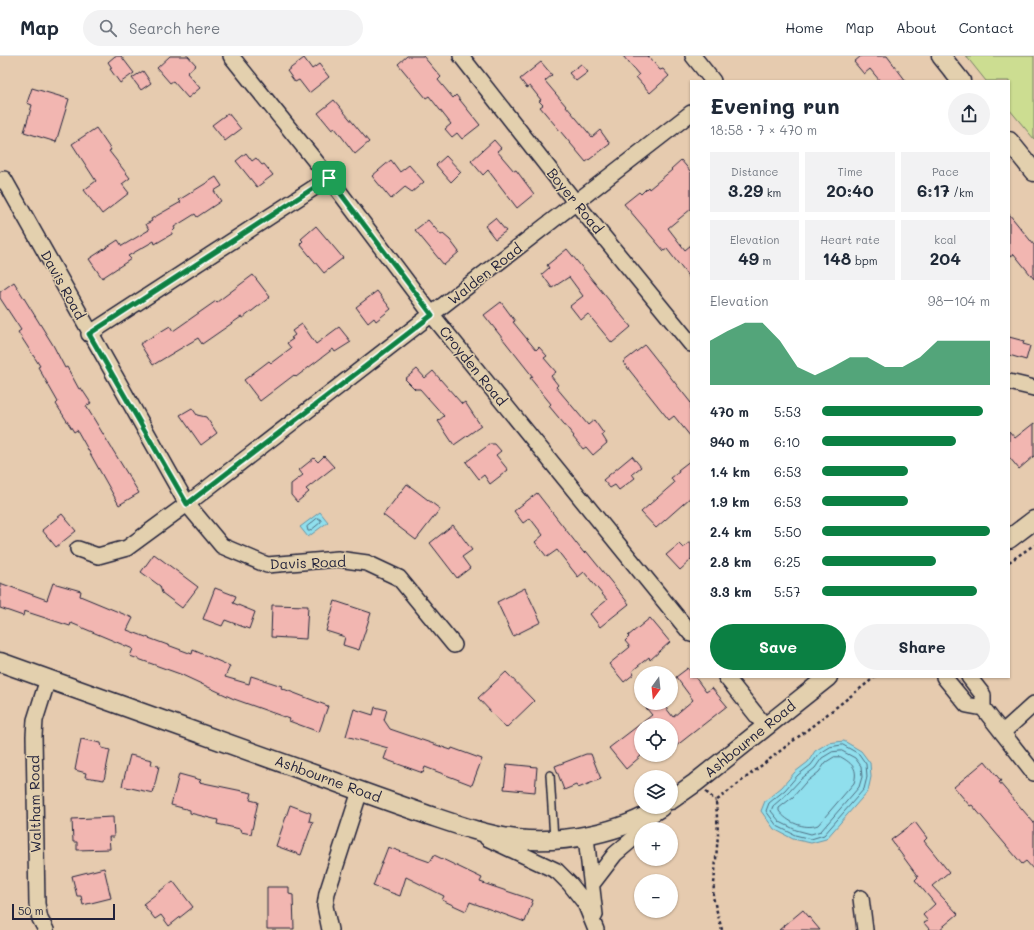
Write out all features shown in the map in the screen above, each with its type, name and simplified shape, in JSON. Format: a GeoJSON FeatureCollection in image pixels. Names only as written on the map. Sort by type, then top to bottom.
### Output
{"type":"FeatureCollection","features":[{"type":"Feature","properties":{"kind":"street","name":"Croyden Road"},"geometry":{"type":"LineString","coordinates":[[231,56],[329,178],[432,315],[690,633]]}},
{"type":"Feature","properties":{"kind":"street","name":"Boyer Road"},"geometry":{"type":"LineString","coordinates":[[461,56],[576,203],[690,343]]}},
{"type":"Feature","properties":{"kind":"street"},"geometry":{"type":"LineString","coordinates":[[693,56],[711,80]]}},
{"type":"Feature","properties":{"kind":"street"},"geometry":{"type":"LineString","coordinates":[[941,56],[960,80]]}},
{"type":"Feature","properties":{"kind":"street","name":"Walden Road"},"geometry":{"type":"LineString","coordinates":[[78,549],[98,556],[127,548],[187,504],[690,114]]}},
{"type":"Feature","properties":{"kind":"street"},"geometry":{"type":"LineString","coordinates":[[1010,142],[1034,172]]}},
{"type":"Feature","properties":{"kind":"street"},"geometry":{"type":"LineString","coordinates":[[89,334],[329,178]]}},
{"type":"Feature","properties":{"kind":"street","name":"Davis Road"},"geometry":{"type":"LineString","coordinates":[[2,180],[187,504],[222,546],[267,566],[338,559],[367,563],[399,578],[454,645]]}},
{"type":"Feature","properties":{"kind":"street"},"geometry":{"type":"LineString","coordinates":[[1010,382],[1034,388]]}},
{"type":"Feature","properties":{"kind":"street"},"geometry":{"type":"LineString","coordinates":[[1010,538],[1034,520]]}},
{"type":"Feature","properties":{"kind":"street","name":"Ashbourne Road"},"geometry":{"type":"LineString","coordinates":[[0,662],[470,830],[518,839],[554,839],[586,836],[636,821],[649,814]]}},
{"type":"Feature","properties":{"kind":"street"},"geometry":{"type":"LineString","coordinates":[[727,678],[765,726]]}},
{"type":"Feature","properties":{"kind":"street","name":"Ashbourne Road"},"geometry":{"type":"LineString","coordinates":[[678,796],[827,678]]}},
{"type":"Feature","properties":{"kind":"street"},"geometry":{"type":"LineString","coordinates":[[945,678],[967,705],[983,708],[1034,773]]}},
{"type":"Feature","properties":{"kind":"street"},"geometry":{"type":"LineString","coordinates":[[970,678],[983,696],[983,708]]}},
{"type":"Feature","properties":{"kind":"street","name":"Waltham Road"},"geometry":{"type":"LineString","coordinates":[[46,930],[40,919],[36,904],[34,736],[35,720],[48,679]]}},
{"type":"Feature","properties":{"kind":"street"},"geometry":{"type":"LineString","coordinates":[[1003,732],[1034,704]]}},
{"type":"Feature","properties":{"kind":"street"},"geometry":{"type":"LineString","coordinates":[[330,930],[325,906],[327,893],[360,791]]}},
{"type":"Feature","properties":{"kind":"street"},"geometry":{"type":"LineString","coordinates":[[651,822],[659,814]]}},
{"type":"Feature","properties":{"kind":"street"},"geometry":{"type":"LineString","coordinates":[[470,830],[557,871],[570,884],[585,903],[597,930]]}},
{"type":"Feature","properties":{"kind":"street"},"geometry":{"type":"LineString","coordinates":[[586,836],[597,930]]}},
{"type":"Feature","properties":{"kind":"street"},"geometry":{"type":"LineString","coordinates":[[592,884],[615,854],[634,838]]}},
{"type":"Feature","properties":{"kind":"street"},"geometry":{"type":"LineString","coordinates":[[861,898],[866,930]]}},
{"type":"Feature","properties":{"kind":"lane"},"geometry":{"type":"LineString","coordinates":[[550,775],[554,839]]}},
{"type":"Feature","properties":{"kind":"path"},"geometry":{"type":"LineString","coordinates":[[1010,561],[1034,545]]}},
{"type":"Feature","properties":{"kind":"path"},"geometry":{"type":"LineString","coordinates":[[722,930],[713,897],[718,834],[716,801],[874,678]]}},
{"type":"Feature","properties":{"kind":"green space"},"geometry":{"type":"Polygon","coordinates":[[[966,56],[1034,56],[1034,139],[1010,110],[1010,80],[985,80],[966,56]]]}},
{"type":"Feature","properties":{"kind":"water"},"geometry":{"type":"Polygon","coordinates":[[[320,512],[328,522],[308,537],[300,527],[320,512]]]}},
{"type":"Feature","properties":{"kind":"water"},"geometry":{"type":"Polygon","coordinates":[[[844,741],[861,751],[870,763],[871,777],[868,791],[826,839],[811,843],[793,839],[774,829],[761,811],[765,801],[782,787],[795,772],[808,762],[815,751],[828,743],[844,741]]]}},
{"type":"Feature","properties":{"kind":"building"},"geometry":{"type":"Polygon","coordinates":[[[115,56],[121,56],[134,73],[120,83],[110,69],[112,68],[108,62],[115,56]]]}},
{"type":"Feature","properties":{"kind":"building"},"geometry":{"type":"Polygon","coordinates":[[[170,56],[188,56],[196,65],[187,73],[200,88],[188,98],[173,81],[170,83],[157,68],[170,56]]]}},
{"type":"Feature","properties":{"kind":"building"},"geometry":{"type":"Polygon","coordinates":[[[407,56],[423,56],[441,77],[438,80],[453,98],[456,95],[480,125],[462,139],[457,133],[452,137],[445,129],[451,124],[429,96],[426,98],[398,64],[407,56]]]}},
{"type":"Feature","properties":{"kind":"building"},"geometry":{"type":"Polygon","coordinates":[[[623,56],[648,56],[660,70],[663,69],[669,76],[650,93],[636,77],[639,75],[623,56]]]}},
{"type":"Feature","properties":{"kind":"building"},"geometry":{"type":"Polygon","coordinates":[[[861,56],[887,56],[905,80],[879,80],[870,69],[864,74],[854,62],[861,56]]]}},
{"type":"Feature","properties":{"kind":"building"},"geometry":{"type":"Polygon","coordinates":[[[304,58],[312,69],[319,64],[329,77],[309,93],[299,80],[295,82],[287,71],[304,58]]]}},
{"type":"Feature","properties":{"kind":"building"},"geometry":{"type":"Polygon","coordinates":[[[541,62],[552,75],[545,81],[592,137],[600,130],[610,144],[586,162],[540,107],[543,105],[539,101],[541,100],[530,86],[527,88],[520,79],[541,62]]]}},
{"type":"Feature","properties":{"kind":"building"},"geometry":{"type":"Polygon","coordinates":[[[581,64],[588,72],[576,81],[569,73],[581,64]]]}},
{"type":"Feature","properties":{"kind":"building"},"geometry":{"type":"Polygon","coordinates":[[[143,71],[151,83],[141,90],[132,78],[143,71]]]}},
{"type":"Feature","properties":{"kind":"building"},"geometry":{"type":"Polygon","coordinates":[[[32,88],[69,99],[56,142],[24,132],[32,105],[27,103],[32,88]]]}},
{"type":"Feature","properties":{"kind":"building"},"geometry":{"type":"Polygon","coordinates":[[[334,100],[369,142],[355,154],[335,128],[332,130],[318,113],[334,100]]]}},
{"type":"Feature","properties":{"kind":"building"},"geometry":{"type":"Polygon","coordinates":[[[228,113],[241,129],[225,141],[212,125],[228,113]]]}},
{"type":"Feature","properties":{"kind":"building"},"geometry":{"type":"Polygon","coordinates":[[[96,128],[111,150],[109,151],[130,178],[122,184],[129,193],[102,214],[84,190],[96,181],[72,144],[96,128]]]}},
{"type":"Feature","properties":{"kind":"building"},"geometry":{"type":"Polygon","coordinates":[[[494,140],[501,148],[497,151],[514,171],[516,170],[534,194],[517,208],[488,170],[483,175],[471,161],[494,140]]]}},
{"type":"Feature","properties":{"kind":"building"},"geometry":{"type":"Polygon","coordinates":[[[246,153],[252,161],[256,158],[262,165],[264,164],[273,175],[257,187],[236,161],[246,153]]]}},
{"type":"Feature","properties":{"kind":"building"},"geometry":{"type":"Polygon","coordinates":[[[446,156],[461,172],[451,182],[436,165],[446,156]]]}},
{"type":"Feature","properties":{"kind":"building"},"geometry":{"type":"Polygon","coordinates":[[[391,160],[400,172],[409,165],[424,182],[412,192],[405,187],[391,199],[372,176],[391,160]]]}},
{"type":"Feature","properties":{"kind":"building"},"geometry":{"type":"Polygon","coordinates":[[[681,160],[690,171],[690,210],[668,228],[685,250],[690,246],[690,279],[667,249],[664,251],[624,204],[639,192],[641,194],[648,187],[649,189],[672,170],[671,169],[681,160]]]}},
{"type":"Feature","properties":{"kind":"building"},"geometry":{"type":"Polygon","coordinates":[[[216,177],[222,186],[214,191],[221,201],[197,217],[195,214],[174,227],[175,229],[172,234],[155,244],[154,241],[128,256],[131,259],[102,278],[89,259],[118,240],[122,246],[149,230],[146,224],[152,221],[151,219],[181,202],[179,200],[216,177]]]}},
{"type":"Feature","properties":{"kind":"building"},"geometry":{"type":"Polygon","coordinates":[[[1010,215],[1034,245],[1034,279],[1014,254],[1010,256],[1010,215]]]}},
{"type":"Feature","properties":{"kind":"building"},"geometry":{"type":"Polygon","coordinates":[[[495,218],[506,231],[495,239],[485,226],[495,218]]]}},
{"type":"Feature","properties":{"kind":"building"},"geometry":{"type":"Polygon","coordinates":[[[428,220],[441,235],[443,234],[450,240],[459,252],[444,265],[415,230],[428,220]]]}},
{"type":"Feature","properties":{"kind":"building"},"geometry":{"type":"Polygon","coordinates":[[[316,226],[343,258],[324,273],[300,244],[303,241],[301,239],[316,226]]]}},
{"type":"Feature","properties":{"kind":"building"},"geometry":{"type":"Polygon","coordinates":[[[567,249],[631,327],[612,343],[588,314],[581,320],[570,306],[583,296],[569,277],[552,288],[542,274],[549,268],[547,265],[567,249]]]}},
{"type":"Feature","properties":{"kind":"building"},"geometry":{"type":"Polygon","coordinates":[[[253,275],[270,297],[243,318],[241,317],[202,344],[198,338],[153,365],[140,344],[170,326],[173,331],[216,301],[217,302],[253,275]]]}},
{"type":"Feature","properties":{"kind":"building"},"geometry":{"type":"Polygon","coordinates":[[[14,282],[53,345],[65,368],[67,367],[79,389],[81,388],[91,403],[86,406],[139,493],[119,505],[77,430],[74,432],[56,404],[58,402],[38,367],[40,366],[18,332],[21,330],[0,298],[0,292],[14,282]]]}},
{"type":"Feature","properties":{"kind":"building"},"geometry":{"type":"Polygon","coordinates":[[[377,291],[391,309],[376,321],[374,318],[368,323],[356,307],[377,291]]]}},
{"type":"Feature","properties":{"kind":"building"},"geometry":{"type":"Polygon","coordinates":[[[501,302],[515,321],[513,322],[536,350],[539,347],[547,356],[544,358],[556,372],[551,376],[558,385],[556,387],[588,425],[594,420],[604,434],[602,435],[607,443],[593,455],[586,447],[583,449],[573,437],[574,436],[549,406],[551,404],[530,378],[533,377],[484,315],[501,302]]]}},
{"type":"Feature","properties":{"kind":"building"},"geometry":{"type":"Polygon","coordinates":[[[302,324],[316,344],[339,327],[351,342],[335,352],[333,349],[296,377],[294,375],[260,401],[244,380],[269,361],[271,363],[291,348],[287,343],[293,339],[291,338],[295,335],[292,331],[302,324]]]}},
{"type":"Feature","properties":{"kind":"building"},"geometry":{"type":"Polygon","coordinates":[[[1010,337],[1024,341],[1023,344],[1030,346],[1026,360],[1010,355],[1010,337]]]}},
{"type":"Feature","properties":{"kind":"building"},"geometry":{"type":"Polygon","coordinates":[[[645,345],[690,402],[690,436],[674,416],[669,420],[623,362],[645,345]]]}},
{"type":"Feature","properties":{"kind":"building"},"geometry":{"type":"Polygon","coordinates":[[[417,369],[425,378],[433,371],[462,404],[465,402],[481,426],[454,445],[438,421],[444,416],[420,389],[415,389],[405,379],[417,369]]]}},
{"type":"Feature","properties":{"kind":"building"},"geometry":{"type":"Polygon","coordinates":[[[192,408],[197,415],[206,417],[217,433],[201,445],[180,415],[192,408]]]}},
{"type":"Feature","properties":{"kind":"building"},"geometry":{"type":"Polygon","coordinates":[[[1034,423],[1034,456],[1019,469],[1010,458],[1010,432],[1015,438],[1034,423]]]}},
{"type":"Feature","properties":{"kind":"building"},"geometry":{"type":"Polygon","coordinates":[[[490,444],[495,444],[501,451],[496,455],[508,470],[490,484],[484,475],[479,479],[466,462],[490,444]]]}},
{"type":"Feature","properties":{"kind":"building"},"geometry":{"type":"Polygon","coordinates":[[[324,456],[334,467],[306,489],[309,492],[297,502],[291,495],[291,484],[303,475],[299,470],[314,458],[318,462],[324,456]]]}},
{"type":"Feature","properties":{"kind":"building"},"geometry":{"type":"Polygon","coordinates":[[[632,456],[641,467],[632,474],[635,478],[619,490],[615,485],[610,488],[603,480],[632,456]]]}},
{"type":"Feature","properties":{"kind":"building"},"geometry":{"type":"Polygon","coordinates":[[[690,461],[690,498],[656,528],[641,512],[674,483],[671,478],[679,472],[678,470],[690,461]]]}},
{"type":"Feature","properties":{"kind":"building"},"geometry":{"type":"Polygon","coordinates":[[[407,484],[440,509],[416,540],[383,515],[407,484]]]}},
{"type":"Feature","properties":{"kind":"building"},"geometry":{"type":"Polygon","coordinates":[[[537,493],[584,553],[586,551],[629,604],[600,627],[590,614],[607,600],[584,572],[578,577],[557,550],[547,557],[535,542],[543,535],[530,518],[523,523],[514,511],[537,493]]]}},
{"type":"Feature","properties":{"kind":"building"},"geometry":{"type":"Polygon","coordinates":[[[62,514],[76,531],[56,547],[42,530],[62,514]]]}},
{"type":"Feature","properties":{"kind":"building"},"geometry":{"type":"Polygon","coordinates":[[[453,525],[472,550],[462,557],[470,568],[457,578],[430,543],[453,525]]]}},
{"type":"Feature","properties":{"kind":"building"},"geometry":{"type":"Polygon","coordinates":[[[690,542],[690,561],[680,570],[666,555],[679,544],[683,548],[690,542]]]}},
{"type":"Feature","properties":{"kind":"building"},"geometry":{"type":"Polygon","coordinates":[[[154,554],[198,587],[182,608],[162,593],[160,586],[141,572],[154,554]]]}},
{"type":"Feature","properties":{"kind":"building"},"geometry":{"type":"Polygon","coordinates":[[[0,583],[47,600],[53,583],[81,591],[80,596],[133,618],[127,630],[192,654],[193,650],[230,666],[225,677],[249,684],[251,676],[282,686],[281,688],[328,706],[319,732],[289,721],[290,719],[234,699],[180,674],[130,656],[133,649],[71,623],[70,626],[24,611],[23,616],[0,608],[0,583]]]}},
{"type":"Feature","properties":{"kind":"building"},"geometry":{"type":"Polygon","coordinates":[[[215,588],[236,596],[233,603],[255,612],[249,629],[225,620],[222,626],[203,619],[215,588]]]}},
{"type":"Feature","properties":{"kind":"building"},"geometry":{"type":"Polygon","coordinates":[[[525,588],[541,622],[513,636],[497,602],[525,588]]]}},
{"type":"Feature","properties":{"kind":"building"},"geometry":{"type":"Polygon","coordinates":[[[335,601],[371,613],[359,650],[343,645],[345,637],[326,631],[335,601]]]}},
{"type":"Feature","properties":{"kind":"building"},"geometry":{"type":"Polygon","coordinates":[[[272,605],[308,606],[306,639],[271,637],[272,605]]]}},
{"type":"Feature","properties":{"kind":"building"},"geometry":{"type":"Polygon","coordinates":[[[650,618],[670,642],[650,660],[649,657],[638,666],[634,666],[634,669],[632,671],[634,674],[624,682],[609,664],[630,647],[625,641],[629,637],[628,636],[650,618]]]}},
{"type":"Feature","properties":{"kind":"building"},"geometry":{"type":"Polygon","coordinates":[[[688,668],[690,671],[690,678],[696,678],[706,692],[712,688],[727,706],[678,744],[678,718],[648,718],[652,715],[648,710],[668,710],[673,717],[693,700],[678,680],[678,676],[688,668]]]}},
{"type":"Feature","properties":{"kind":"building"},"geometry":{"type":"Polygon","coordinates":[[[506,672],[534,701],[506,728],[478,698],[506,672]]]}},
{"type":"Feature","properties":{"kind":"building"},"geometry":{"type":"Polygon","coordinates":[[[375,707],[387,710],[384,720],[390,729],[482,759],[472,785],[425,767],[423,773],[384,759],[388,748],[346,736],[354,709],[373,715],[375,707]]]}},
{"type":"Feature","properties":{"kind":"building"},"geometry":{"type":"Polygon","coordinates":[[[634,729],[634,762],[626,769],[609,748],[634,729]]]}},
{"type":"Feature","properties":{"kind":"building"},"geometry":{"type":"Polygon","coordinates":[[[81,739],[101,743],[102,748],[110,750],[104,780],[85,777],[86,773],[75,770],[81,739]]]}},
{"type":"Feature","properties":{"kind":"building"},"geometry":{"type":"Polygon","coordinates":[[[586,754],[591,754],[601,779],[578,788],[576,785],[564,790],[555,766],[586,754]]]}},
{"type":"Feature","properties":{"kind":"building"},"geometry":{"type":"Polygon","coordinates":[[[130,755],[152,760],[151,765],[159,766],[153,793],[122,786],[130,755]]]}},
{"type":"Feature","properties":{"kind":"building"},"geometry":{"type":"Polygon","coordinates":[[[985,761],[1001,781],[999,782],[1034,823],[1034,870],[1026,861],[1022,864],[972,805],[970,806],[954,787],[985,761]]]}},
{"type":"Feature","properties":{"kind":"building"},"geometry":{"type":"Polygon","coordinates":[[[507,764],[537,767],[535,792],[504,789],[507,764]]]}},
{"type":"Feature","properties":{"kind":"building"},"geometry":{"type":"Polygon","coordinates":[[[179,774],[201,780],[199,782],[252,793],[250,800],[258,802],[251,834],[241,832],[240,829],[217,824],[218,820],[190,813],[190,810],[171,805],[179,774]]]}},
{"type":"Feature","properties":{"kind":"building"},"geometry":{"type":"Polygon","coordinates":[[[290,805],[311,813],[309,821],[313,822],[301,855],[276,846],[290,805]]]}},
{"type":"Feature","properties":{"kind":"building"},"geometry":{"type":"Polygon","coordinates":[[[113,817],[114,837],[109,837],[110,849],[77,850],[77,842],[73,842],[72,819],[113,817]]]}},
{"type":"Feature","properties":{"kind":"building"},"geometry":{"type":"Polygon","coordinates":[[[915,822],[927,838],[924,841],[949,872],[932,886],[958,914],[939,930],[930,930],[924,923],[928,921],[923,915],[935,904],[915,880],[918,877],[891,840],[915,822]]]}},
{"type":"Feature","properties":{"kind":"building"},"geometry":{"type":"Polygon","coordinates":[[[388,847],[430,862],[434,855],[482,878],[480,882],[533,900],[525,922],[470,902],[466,911],[442,900],[444,896],[406,877],[400,896],[373,886],[388,847]]]}},
{"type":"Feature","properties":{"kind":"building"},"geometry":{"type":"Polygon","coordinates":[[[104,868],[111,898],[83,905],[81,896],[77,896],[72,876],[104,868]]]}},
{"type":"Feature","properties":{"kind":"building"},"geometry":{"type":"Polygon","coordinates":[[[173,881],[193,907],[169,926],[161,915],[155,919],[143,904],[173,881]]]}},
{"type":"Feature","properties":{"kind":"building"},"geometry":{"type":"Polygon","coordinates":[[[267,887],[289,887],[289,894],[293,895],[294,929],[267,929],[267,887]]]}},
{"type":"Feature","properties":{"kind":"building"},"geometry":{"type":"Polygon","coordinates":[[[803,910],[820,930],[779,930],[803,910]]]}},
{"type":"Feature","properties":{"kind":"route"},"geometry":{"type":"LineString","coordinates":[[329,178],[432,315],[187,504],[89,334],[329,178]]}}]}
